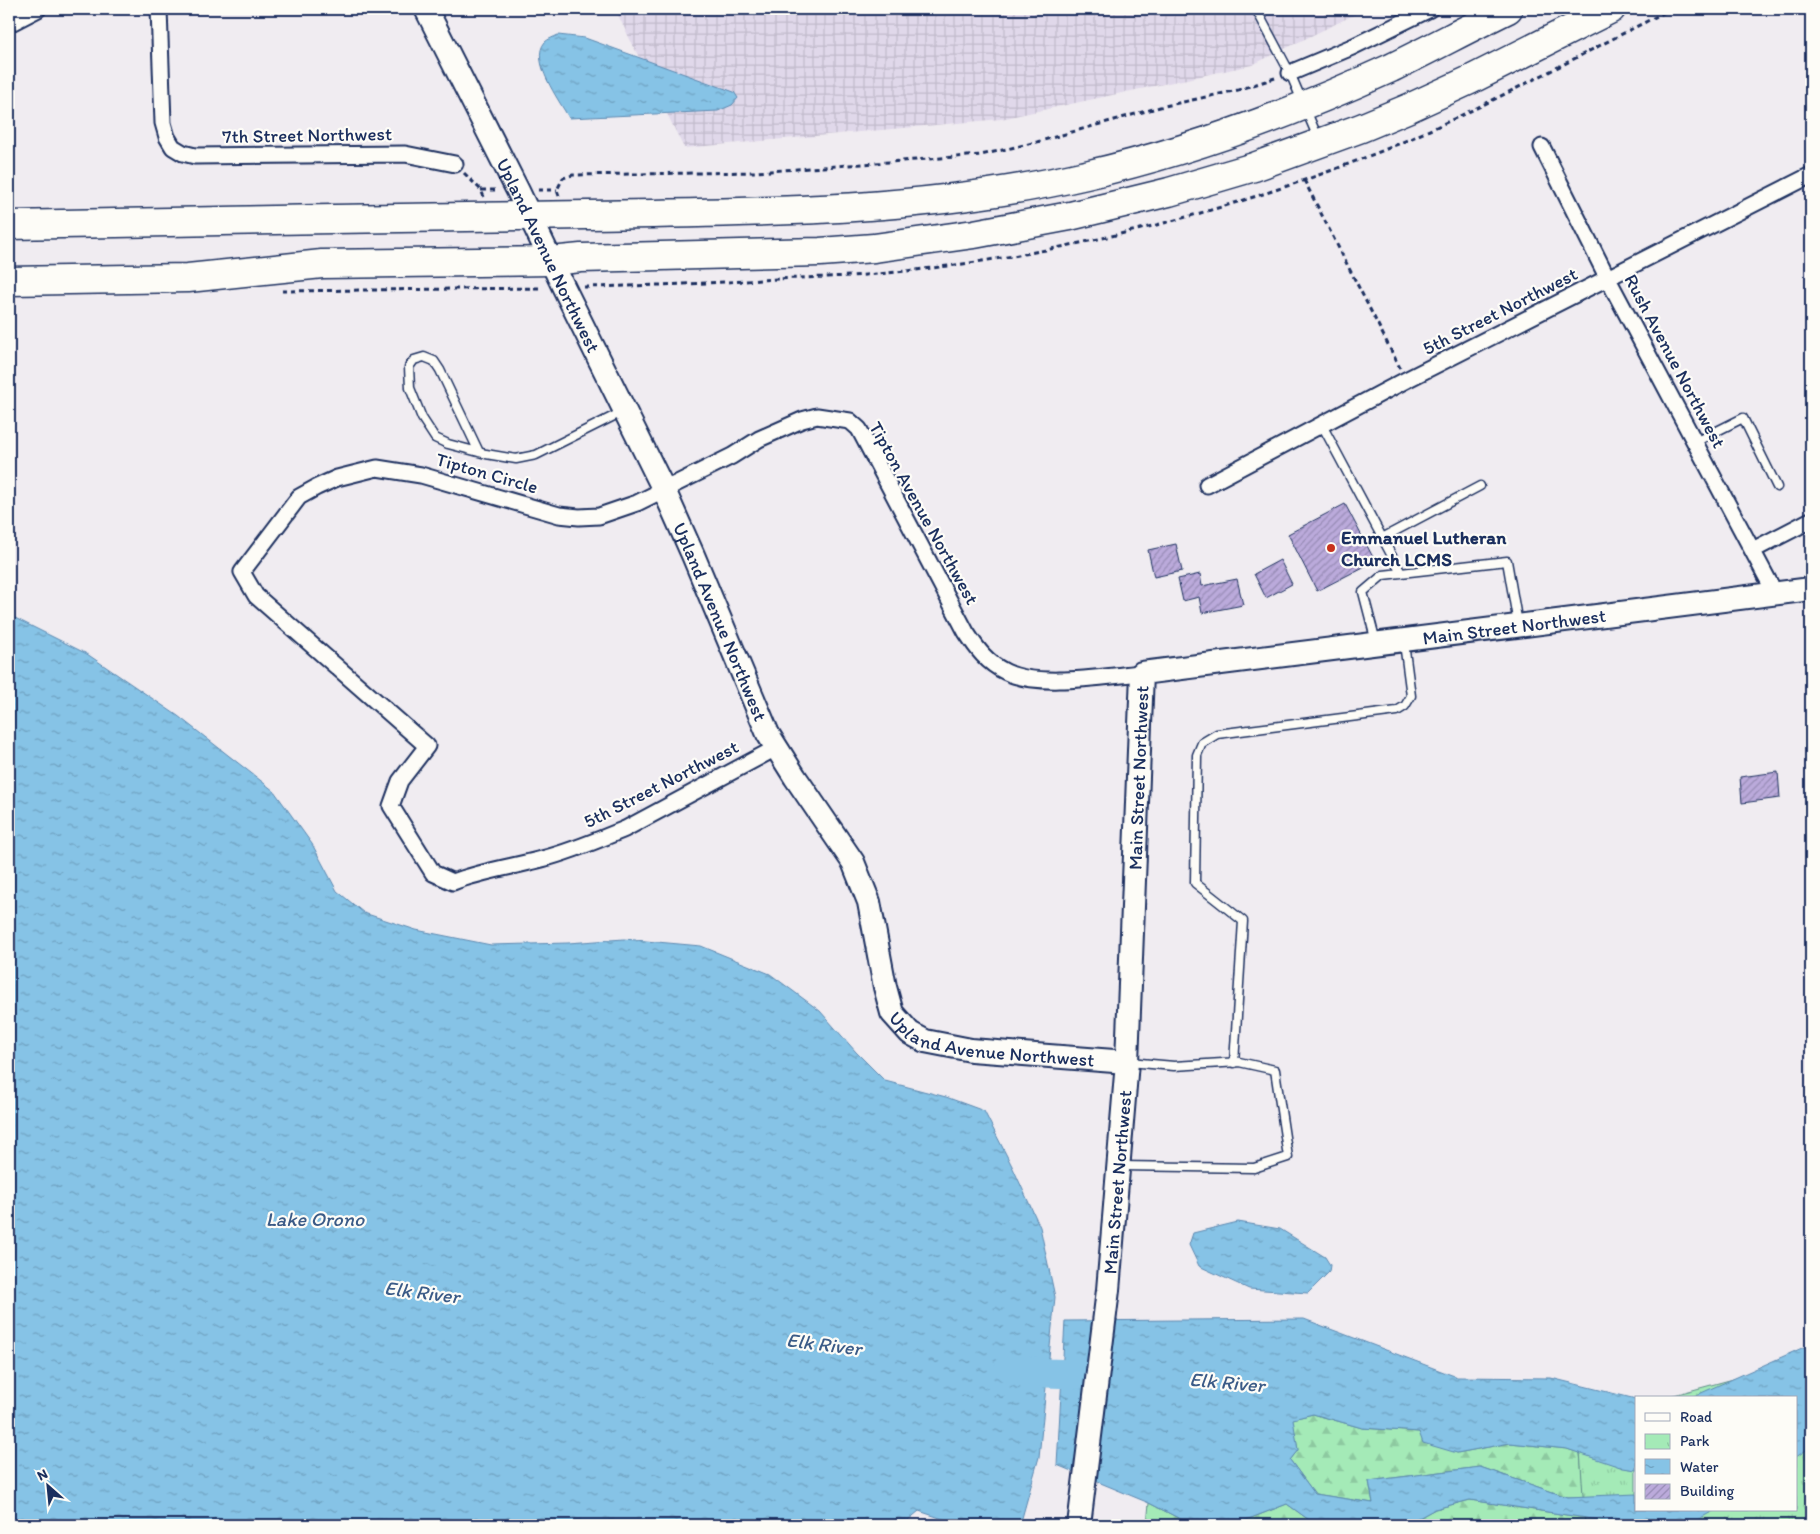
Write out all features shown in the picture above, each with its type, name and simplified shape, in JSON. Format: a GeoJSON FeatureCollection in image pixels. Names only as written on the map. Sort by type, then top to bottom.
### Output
{"type":"FeatureCollection","features":[{"type":"Feature","properties":{"kind":"highway"},"geometry":{"type":"LineString","coordinates":[[9,225],[736,212],[898,205],[986,194],[1112,169],[1195,145],[1304,106],[1392,67],[1508,9]]}},
{"type":"Feature","properties":{"kind":"highway"},"geometry":{"type":"LineString","coordinates":[[9,281],[188,278],[322,264],[551,261],[581,258],[820,252],[874,248],[974,234],[1070,216],[1169,192],[1254,167],[1409,108],[1611,9]]}},
{"type":"Feature","properties":{"kind":"street"},"geometry":{"type":"LineString","coordinates":[[9,24],[38,9]]}},
{"type":"Feature","properties":{"kind":"street","name":"7th Street Northwest"},"geometry":{"type":"LineString","coordinates":[[159,9],[163,123],[166,137],[173,147],[184,153],[195,156],[405,154],[455,164]]}},
{"type":"Feature","properties":{"kind":"street","name":"Upland Avenue Northwest"},"geometry":{"type":"LineString","coordinates":[[426,9],[664,490],[709,592],[757,710],[776,748],[853,862],[869,902],[885,987],[892,1012],[910,1033],[925,1041],[971,1050],[1127,1062]]}},
{"type":"Feature","properties":{"kind":"street"},"geometry":{"type":"LineString","coordinates":[[1290,73],[1352,47],[1430,9]]}},
{"type":"Feature","properties":{"kind":"street","name":"Rush Avenue Northwest"},"geometry":{"type":"LineString","coordinates":[[1542,147],[1608,279],[1775,593]]}},
{"type":"Feature","properties":{"kind":"street","name":"5th Street Northwest"},"geometry":{"type":"LineString","coordinates":[[1207,485],[1406,380],[1811,175]]}},
{"type":"Feature","properties":{"kind":"street","name":"Tipton Avenue Northwest"},"geometry":{"type":"LineString","coordinates":[[664,490],[732,456],[759,439],[802,420],[817,416],[850,421],[859,429],[966,632],[978,651],[991,663],[1006,673],[1022,678],[1041,680],[1142,672]]}},
{"type":"Feature","properties":{"kind":"street","name":"Tipton Circle"},"geometry":{"type":"LineString","coordinates":[[299,497],[337,478],[377,468],[421,475],[559,515],[579,517],[599,516],[619,510],[664,490]]}},
{"type":"Feature","properties":{"kind":"street","name":"5th Street Northwest"},"geometry":{"type":"LineString","coordinates":[[299,497],[242,572],[256,596],[428,746],[400,781],[391,806],[433,873],[453,882],[475,874],[545,859],[602,839],[625,829],[776,748]]}},
{"type":"Feature","properties":{"kind":"street"},"geometry":{"type":"LineString","coordinates":[[1753,550],[1811,520]]}},
{"type":"Feature","properties":{"kind":"street","name":"Main Street Northwest"},"geometry":{"type":"LineString","coordinates":[[1079,1525],[1108,1290],[1127,1062],[1142,672],[1811,589]]}},
{"type":"Feature","properties":{"kind":"lane"},"geometry":{"type":"LineString","coordinates":[[1256,9],[1290,73],[1320,143]]}},
{"type":"Feature","properties":{"kind":"lane"},"geometry":{"type":"LineString","coordinates":[[478,452],[434,361],[424,357],[414,360],[409,367],[410,388],[422,418],[435,438],[448,444],[478,452],[516,459],[536,455],[626,410]]}},
{"type":"Feature","properties":{"kind":"lane"},"geometry":{"type":"LineString","coordinates":[[1695,442],[1743,418],[1777,487]]}},
{"type":"Feature","properties":{"kind":"lane"},"geometry":{"type":"LineString","coordinates":[[1322,425],[1401,573]]}},
{"type":"Feature","properties":{"kind":"lane"},"geometry":{"type":"LineString","coordinates":[[1382,538],[1480,486]]}},
{"type":"Feature","properties":{"kind":"lane"},"geometry":{"type":"LineString","coordinates":[[1376,642],[1363,592],[1383,575],[1507,562],[1518,624]]}},
{"type":"Feature","properties":{"kind":"lane"},"geometry":{"type":"LineString","coordinates":[[1234,1063],[1243,921],[1195,883],[1198,755],[1202,744],[1216,734],[1397,711],[1405,706],[1411,696],[1403,639]]}},
{"type":"Feature","properties":{"kind":"lane"},"geometry":{"type":"LineString","coordinates":[[1119,1166],[1254,1168],[1288,1157],[1275,1070],[1240,1062],[1174,1066],[1127,1062]]}},
{"type":"Feature","properties":{"kind":"path"},"geometry":{"type":"LineString","coordinates":[[557,190],[563,178],[573,174],[756,172],[981,155],[1037,142],[1176,103],[1238,90],[1290,73]]}},
{"type":"Feature","properties":{"kind":"path"},"geometry":{"type":"LineString","coordinates":[[455,164],[481,190]]}},
{"type":"Feature","properties":{"kind":"path"},"geometry":{"type":"LineString","coordinates":[[1304,180],[1406,380]]}},
{"type":"Feature","properties":{"kind":"shaded area"},"geometry":{"type":"Polygon","coordinates":[[[615,9],[1366,9],[1252,65],[1001,119],[684,148],[615,9]]]}},
{"type":"Feature","properties":{"kind":"green space"},"geometry":{"type":"Polygon","coordinates":[[[1811,1358],[1811,1525],[1585,1525],[1578,1421],[1635,1405],[1635,1512],[1798,1512],[1798,1396],[1670,1396],[1811,1358]]]}},
{"type":"Feature","properties":{"kind":"green space"},"geometry":{"type":"Polygon","coordinates":[[[1313,1414],[1362,1428],[1419,1432],[1457,1453],[1510,1443],[1567,1449],[1580,1453],[1584,1497],[1567,1497],[1480,1467],[1369,1481],[1373,1503],[1315,1494],[1290,1460],[1298,1450],[1292,1419],[1313,1414]]]}},
{"type":"Feature","properties":{"kind":"green space"},"geometry":{"type":"Polygon","coordinates":[[[1470,1500],[1631,1525],[1406,1525],[1435,1509],[1470,1500]]]}},
{"type":"Feature","properties":{"kind":"green space"},"geometry":{"type":"Polygon","coordinates":[[[1149,1503],[1192,1525],[1147,1525],[1149,1503]]]}},
{"type":"Feature","properties":{"kind":"green space"},"geometry":{"type":"Polygon","coordinates":[[[1287,1504],[1316,1525],[1233,1525],[1287,1504]]]}},
{"type":"Feature","properties":{"kind":"water"},"geometry":{"type":"Polygon","coordinates":[[[558,35],[585,38],[734,92],[738,98],[732,105],[718,111],[569,118],[547,80],[541,59],[541,50],[545,42],[558,35]]]}},
{"type":"Feature","properties":{"kind":"water","name":"Lake Orono"},"geometry":{"type":"Polygon","coordinates":[[[9,615],[87,654],[178,716],[274,791],[312,844],[337,891],[364,913],[416,930],[491,945],[624,939],[701,946],[770,974],[820,1011],[856,1052],[885,1081],[946,1097],[984,1111],[1040,1227],[1055,1297],[1039,1457],[1022,1518],[1014,1525],[961,1525],[919,1511],[902,1525],[9,1525],[9,615]]]}},
{"type":"Feature","properties":{"kind":"water"},"geometry":{"type":"Polygon","coordinates":[[[1238,1222],[1280,1229],[1325,1257],[1330,1265],[1329,1272],[1308,1293],[1249,1289],[1199,1266],[1189,1245],[1193,1233],[1238,1222]]]}},
{"type":"Feature","properties":{"kind":"water"},"geometry":{"type":"Polygon","coordinates":[[[1304,1319],[1457,1377],[1551,1378],[1635,1399],[1635,1470],[1623,1468],[1567,1449],[1510,1443],[1457,1453],[1423,1443],[1419,1432],[1362,1428],[1313,1414],[1293,1419],[1298,1450],[1290,1460],[1315,1494],[1373,1503],[1369,1481],[1480,1467],[1567,1497],[1635,1494],[1635,1512],[1711,1512],[1688,1525],[1631,1525],[1470,1500],[1435,1509],[1406,1525],[1316,1525],[1287,1504],[1233,1525],[1192,1525],[1149,1503],[1057,1465],[1065,1321],[1304,1319]]]}},
{"type":"Feature","properties":{"kind":"water"},"geometry":{"type":"Polygon","coordinates":[[[1811,1344],[1811,1447],[1798,1456],[1798,1396],[1694,1396],[1811,1344]]]}},
{"type":"Feature","properties":{"kind":"building","name":"Emmanuel Lutheran Church LCMS"},"geometry":{"type":"Polygon","coordinates":[[[1345,504],[1375,561],[1317,591],[1288,534],[1345,504]]]}},
{"type":"Feature","properties":{"kind":"building"},"geometry":{"type":"Polygon","coordinates":[[[1176,544],[1182,571],[1154,577],[1148,550],[1176,544]]]}},
{"type":"Feature","properties":{"kind":"building"},"geometry":{"type":"Polygon","coordinates":[[[1280,560],[1292,584],[1266,598],[1254,574],[1280,560]]]}},
{"type":"Feature","properties":{"kind":"building"},"geometry":{"type":"Polygon","coordinates":[[[1200,574],[1202,586],[1237,579],[1243,605],[1202,613],[1199,597],[1183,601],[1178,579],[1200,574]]]}},
{"type":"Feature","properties":{"kind":"building"},"geometry":{"type":"Polygon","coordinates":[[[1778,772],[1780,798],[1742,803],[1740,777],[1778,772]]]}},
{"type":"Feature","properties":{"kind":"waterway","name":"Elk River"},"geometry":{"type":"LineString","coordinates":[[1009,1368],[1047,1373],[1101,1375]]}},
{"type":"Feature","properties":{"kind":"place","name":"Emmanuel Lutheran Church LCMS"},"geometry":{"type":"Point","coordinates":[1331,548]}}]}
